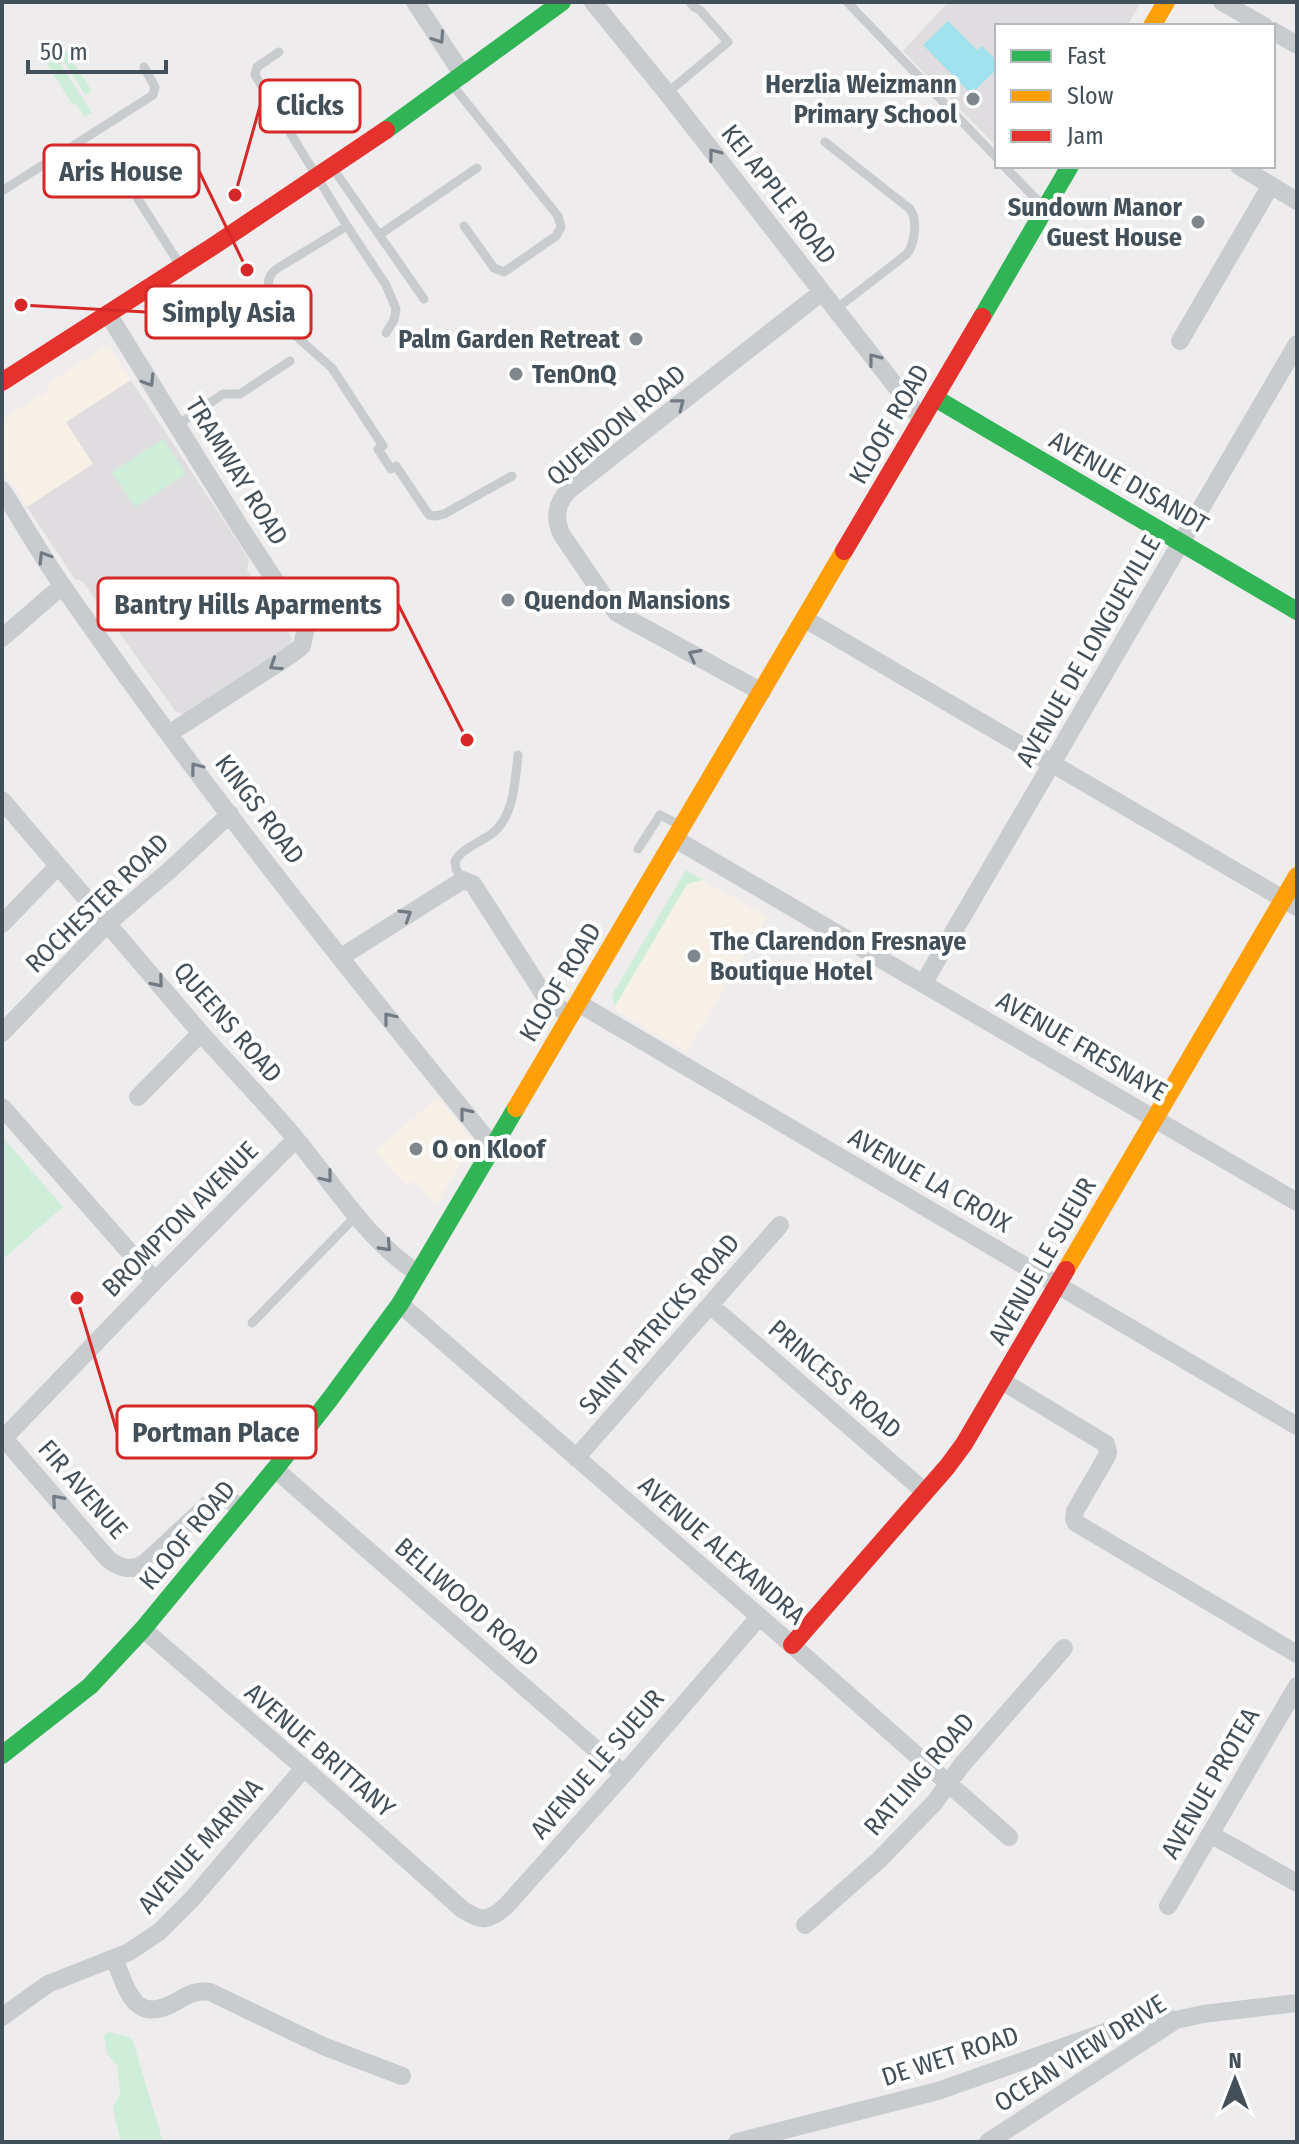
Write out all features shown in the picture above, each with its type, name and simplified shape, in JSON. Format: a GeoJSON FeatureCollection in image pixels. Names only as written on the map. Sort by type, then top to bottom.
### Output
{"type":"FeatureCollection","features":[{"type":"Feature","properties":{"kind":"main road"},"geometry":{"type":"LineString","coordinates":[[2,382],[182,268],[324,172],[562,2]]}},
{"type":"Feature","properties":{"kind":"main road"},"geometry":{"type":"LineString","coordinates":[[1153,24],[1166,2]]}},
{"type":"Feature","properties":{"kind":"main road","name":"KLOOF ROAD"},"geometry":{"type":"LineString","coordinates":[[2,1755],[90,1686],[143,1629],[275,1469],[400,1304],[1069,168]]}},
{"type":"Feature","properties":{"kind":"main road","name":"AVENUE DISANDT"},"geometry":{"type":"LineString","coordinates":[[935,398],[1297,611]]}},
{"type":"Feature","properties":{"kind":"main road","name":"AVENUE LE SUEUR"},"geometry":{"type":"LineString","coordinates":[[792,1645],[964,1444],[1154,1119],[1290,903],[1297,876]]}},
{"type":"Feature","properties":{"kind":"street"},"geometry":{"type":"LineString","coordinates":[[415,2],[457,79]]}},
{"type":"Feature","properties":{"kind":"street","name":"KEI APPLE ROAD"},"geometry":{"type":"LineString","coordinates":[[593,2],[922,420]]}},
{"type":"Feature","properties":{"kind":"street"},"geometry":{"type":"LineString","coordinates":[[1222,2],[1260,24]]}},
{"type":"Feature","properties":{"kind":"street"},"geometry":{"type":"LineString","coordinates":[[1275,32],[1297,45]]}},
{"type":"Feature","properties":{"kind":"street"},"geometry":{"type":"LineString","coordinates":[[1242,168],[1297,201]]}},
{"type":"Feature","properties":{"kind":"street"},"geometry":{"type":"LineString","coordinates":[[1180,341],[1271,185]]}},
{"type":"Feature","properties":{"kind":"street","name":"QUENDON ROAD"},"geometry":{"type":"LineString","coordinates":[[762,692],[617,613],[562,535],[556,517],[562,498],[568,491],[822,292]]}},
{"type":"Feature","properties":{"kind":"street","name":"TRAMWAY ROAD"},"geometry":{"type":"LineString","coordinates":[[108,314],[305,632],[302,646],[289,656],[170,733]]}},
{"type":"Feature","properties":{"kind":"street","name":"AVENUE DE LONGUEVILLE"},"geometry":{"type":"LineString","coordinates":[[923,984],[1297,344]]}},
{"type":"Feature","properties":{"kind":"street","name":"KINGS ROAD"},"geometry":{"type":"LineString","coordinates":[[2,490],[62,586],[230,814],[493,1147]]}},
{"type":"Feature","properties":{"kind":"street"},"geometry":{"type":"LineString","coordinates":[[2,638],[62,586]]}},
{"type":"Feature","properties":{"kind":"street"},"geometry":{"type":"LineString","coordinates":[[805,619],[1290,903]]}},
{"type":"Feature","properties":{"kind":"street","name":"QUEENS ROAD"},"geometry":{"type":"LineString","coordinates":[[2,800],[296,1139],[357,1215],[391,1253],[418,1273]]}},
{"type":"Feature","properties":{"kind":"street","name":"ROCHESTER ROAD"},"geometry":{"type":"LineString","coordinates":[[2,1033],[108,923],[230,814]]}},
{"type":"Feature","properties":{"kind":"street","name":"AVENUE FRESNAYE"},"geometry":{"type":"LineString","coordinates":[[679,833],[923,984],[1297,1202]]}},
{"type":"Feature","properties":{"kind":"street"},"geometry":{"type":"LineString","coordinates":[[2,924],[58,866]]}},
{"type":"Feature","properties":{"kind":"street"},"geometry":{"type":"LineString","coordinates":[[341,957],[463,880]]}},
{"type":"Feature","properties":{"kind":"street","name":"AVENUE LA CROIX"},"geometry":{"type":"LineString","coordinates":[[463,880],[473,884],[548,1001],[575,1009],[1058,1285],[1297,1426]]}},
{"type":"Feature","properties":{"kind":"street"},"geometry":{"type":"LineString","coordinates":[[138,1097],[201,1033]]}},
{"type":"Feature","properties":{"kind":"street"},"geometry":{"type":"LineString","coordinates":[[2,1107],[155,1281]]}},
{"type":"Feature","properties":{"kind":"street","name":"BROMPTON AVENUE"},"geometry":{"type":"LineString","coordinates":[[3,1438],[296,1139]]}},
{"type":"Feature","properties":{"kind":"street","name":"SAINT PATRICKS ROAD"},"geometry":{"type":"LineString","coordinates":[[576,1458],[780,1225]]}},
{"type":"Feature","properties":{"kind":"street","name":"AVENUE ALEXANDRA"},"geometry":{"type":"LineString","coordinates":[[400,1304],[1009,1837]]}},
{"type":"Feature","properties":{"kind":"street","name":"PRINCESS ROAD"},"geometry":{"type":"LineString","coordinates":[[710,1305],[925,1492]]}},
{"type":"Feature","properties":{"kind":"street"},"geometry":{"type":"LineString","coordinates":[[1002,1381],[1106,1444],[1107,1456],[1075,1511],[1076,1523],[1297,1654]]}},
{"type":"Feature","properties":{"kind":"street","name":"FIR AVENUE"},"geometry":{"type":"LineString","coordinates":[[3,1438],[108,1559],[119,1566],[136,1568],[145,1563],[215,1498],[225,1498],[243,1508]]}},
{"type":"Feature","properties":{"kind":"street","name":"BELLWOOD ROAD"},"geometry":{"type":"LineString","coordinates":[[275,1469],[624,1774]]}},
{"type":"Feature","properties":{"kind":"street","name":"AVENUE LE SUEUR"},"geometry":{"type":"LineString","coordinates":[[463,1910],[476,1918],[488,1919],[496,1915],[624,1774],[759,1617]]}},
{"type":"Feature","properties":{"kind":"street","name":"AVENUE BRITTANY"},"geometry":{"type":"LineString","coordinates":[[143,1629],[463,1910]]}},
{"type":"Feature","properties":{"kind":"street","name":"RATLING ROAD"},"geometry":{"type":"LineString","coordinates":[[805,1925],[895,1845],[1064,1648]]}},
{"type":"Feature","properties":{"kind":"street","name":"AVENUE PROTEA"},"geometry":{"type":"LineString","coordinates":[[1168,1906],[1297,1686]]}},
{"type":"Feature","properties":{"kind":"street","name":"AVENUE MARINA"},"geometry":{"type":"LineString","coordinates":[[2,2017],[48,1984],[144,1943],[168,1924],[304,1768]]}},
{"type":"Feature","properties":{"kind":"street"},"geometry":{"type":"LineString","coordinates":[[1210,1834],[1297,1883]]}},
{"type":"Feature","properties":{"kind":"street"},"geometry":{"type":"LineString","coordinates":[[114,1958],[129,1994],[142,2008],[160,2010],[194,1991],[210,1992],[323,2046],[402,2076]]}},
{"type":"Feature","properties":{"kind":"street","name":"OCEAN VIEW DRIVE"},"geometry":{"type":"LineString","coordinates":[[988,2142],[1176,2020],[1297,2003]]}},
{"type":"Feature","properties":{"kind":"street","name":"DE WET ROAD"},"geometry":{"type":"LineString","coordinates":[[737,2142],[938,2091],[1155,2016],[1176,2020]]}},
{"type":"Feature","properties":{"kind":"lane"},"geometry":{"type":"LineString","coordinates":[[667,93],[728,42],[690,2]]}},
{"type":"Feature","properties":{"kind":"lane"},"geometry":{"type":"LineString","coordinates":[[847,2],[995,156]]}},
{"type":"Feature","properties":{"kind":"lane"},"geometry":{"type":"LineString","coordinates":[[279,52],[257,67],[255,75],[324,172],[379,235],[424,299]]}},
{"type":"Feature","properties":{"kind":"lane"},"geometry":{"type":"LineString","coordinates":[[2,191],[153,95],[155,87],[144,67]]}},
{"type":"Feature","properties":{"kind":"lane"},"geometry":{"type":"LineString","coordinates":[[457,79],[518,167],[558,216],[561,227],[556,236],[504,272],[494,268],[464,226]]}},
{"type":"Feature","properties":{"kind":"lane"},"geometry":{"type":"LineString","coordinates":[[825,142],[910,209],[915,220],[912,245],[907,254],[836,309]]}},
{"type":"Feature","properties":{"kind":"lane"},"geometry":{"type":"LineString","coordinates":[[115,163],[182,268]]}},
{"type":"Feature","properties":{"kind":"lane"},"geometry":{"type":"LineString","coordinates":[[379,235],[477,168]]}},
{"type":"Feature","properties":{"kind":"lane"},"geometry":{"type":"LineString","coordinates":[[1006,168],[1045,209]]}},
{"type":"Feature","properties":{"kind":"lane"},"geometry":{"type":"LineString","coordinates":[[324,172],[347,226],[392,296],[396,309],[386,333]]}},
{"type":"Feature","properties":{"kind":"lane"},"geometry":{"type":"LineString","coordinates":[[347,226],[272,272],[267,282],[297,337],[332,368],[383,446],[378,449],[391,469],[396,466],[429,515],[444,514],[512,476]]}},
{"type":"Feature","properties":{"kind":"lane"},"geometry":{"type":"LineString","coordinates":[[176,426],[223,394],[240,394],[290,361]]}},
{"type":"Feature","properties":{"kind":"lane"},"geometry":{"type":"LineString","coordinates":[[463,880],[455,861],[460,854],[499,828],[513,795],[518,755]]}},
{"type":"Feature","properties":{"kind":"lane"},"geometry":{"type":"LineString","coordinates":[[638,849],[660,815],[679,833]]}},
{"type":"Feature","properties":{"kind":"lane"},"geometry":{"type":"LineString","coordinates":[[252,1323],[357,1215]]}},
{"type":"Feature","properties":{"kind":"shaded area","name":"Herzlia Weizmann Primary School"},"geometry":{"type":"Polygon","coordinates":[[[948,2],[1141,2],[1128,24],[995,24],[995,145],[903,51],[948,2]]]}},
{"type":"Feature","properties":{"kind":"shaded area"},"geometry":{"type":"Polygon","coordinates":[[[108,345],[131,380],[66,422],[93,464],[27,507],[2,468],[2,420],[49,390],[46,384],[108,345]]]}},
{"type":"Feature","properties":{"kind":"shaded area"},"geometry":{"type":"Polygon","coordinates":[[[131,380],[249,559],[247,570],[292,638],[290,645],[185,714],[176,712],[82,581],[75,579],[27,507],[93,464],[66,422],[131,380]]]}},
{"type":"Feature","properties":{"kind":"shaded area","name":"The Clarendon Fresnaye Boutique Hotel"},"geometry":{"type":"Polygon","coordinates":[[[703,880],[767,917],[687,1052],[616,1011],[615,1006],[687,884],[703,880]]]}},
{"type":"Feature","properties":{"kind":"shaded area","name":"O on Kloof"},"geometry":{"type":"Polygon","coordinates":[[[438,1097],[474,1142],[437,1203],[414,1181],[407,1187],[375,1151],[438,1097]]]}},
{"type":"Feature","properties":{"kind":"green space"},"geometry":{"type":"Polygon","coordinates":[[[64,48],[92,91],[85,95],[58,52],[64,48]]]}},
{"type":"Feature","properties":{"kind":"green space"},"geometry":{"type":"Polygon","coordinates":[[[52,51],[92,113],[85,117],[76,104],[73,105],[42,57],[52,51]]]}},
{"type":"Feature","properties":{"kind":"green space"},"geometry":{"type":"Polygon","coordinates":[[[163,439],[186,474],[135,507],[112,472],[163,439]]]}},
{"type":"Feature","properties":{"kind":"green space"},"geometry":{"type":"Polygon","coordinates":[[[686,870],[703,880],[687,884],[615,1006],[612,995],[686,870]]]}},
{"type":"Feature","properties":{"kind":"green space"},"geometry":{"type":"Polygon","coordinates":[[[2,1136],[63,1207],[2,1260],[2,1136]]]}},
{"type":"Feature","properties":{"kind":"green space"},"geometry":{"type":"Polygon","coordinates":[[[108,2032],[130,2037],[133,2041],[163,2142],[121,2142],[113,2109],[120,2092],[117,2065],[107,2054],[104,2036],[108,2032]]]}},
{"type":"Feature","properties":{"kind":"water"},"geometry":{"type":"Polygon","coordinates":[[[948,21],[977,50],[982,46],[995,59],[995,71],[971,94],[923,45],[948,21]]]}},
{"type":"Feature","properties":{"kind":"traffic: fast"},"geometry":{"type":"LineString","coordinates":[[386,130],[562,2]]}},
{"type":"Feature","properties":{"kind":"traffic: fast"},"geometry":{"type":"LineString","coordinates":[[982,317],[1069,168]]}},
{"type":"Feature","properties":{"kind":"traffic: fast"},"geometry":{"type":"LineString","coordinates":[[935,398],[1297,611]]}},
{"type":"Feature","properties":{"kind":"traffic: fast"},"geometry":{"type":"LineString","coordinates":[[2,1755],[90,1686],[143,1629],[275,1469],[400,1304],[516,1108]]}},
{"type":"Feature","properties":{"kind":"traffic: slow"},"geometry":{"type":"LineString","coordinates":[[1153,24],[1166,2]]}},
{"type":"Feature","properties":{"kind":"traffic: slow"},"geometry":{"type":"LineString","coordinates":[[516,1108],[844,551]]}},
{"type":"Feature","properties":{"kind":"traffic: slow"},"geometry":{"type":"LineString","coordinates":[[1066,1270],[1297,876]]}},
{"type":"Feature","properties":{"kind":"traffic: jam"},"geometry":{"type":"LineString","coordinates":[[2,382],[386,130]]}},
{"type":"Feature","properties":{"kind":"traffic: jam"},"geometry":{"type":"LineString","coordinates":[[844,551],[982,317]]}},
{"type":"Feature","properties":{"kind":"traffic: jam"},"geometry":{"type":"LineString","coordinates":[[792,1645],[964,1444],[1066,1270]]}},
{"type":"Feature","properties":{"kind":"place","name":"Herzlia Weizmann Primary School"},"geometry":{"type":"Point","coordinates":[973,99]}},
{"type":"Feature","properties":{"kind":"place","name":"Clicks"},"geometry":{"type":"Point","coordinates":[235,195]}},
{"type":"Feature","properties":{"kind":"place","name":"Sundown Manor Guest House"},"geometry":{"type":"Point","coordinates":[1198,222]}},
{"type":"Feature","properties":{"kind":"place","name":"Aris House"},"geometry":{"type":"Point","coordinates":[247,270]}},
{"type":"Feature","properties":{"kind":"place","name":"Simply Asia"},"geometry":{"type":"Point","coordinates":[21,305]}},
{"type":"Feature","properties":{"kind":"place","name":"Palm Garden Retreat"},"geometry":{"type":"Point","coordinates":[636,339]}},
{"type":"Feature","properties":{"kind":"place","name":"TenOnQ"},"geometry":{"type":"Point","coordinates":[516,374]}},
{"type":"Feature","properties":{"kind":"place","name":"Quendon Mansions"},"geometry":{"type":"Point","coordinates":[508,600]}},
{"type":"Feature","properties":{"kind":"place","name":"Bantry Hills Aparments"},"geometry":{"type":"Point","coordinates":[467,740]}},
{"type":"Feature","properties":{"kind":"place","name":"The Clarendon Fresnaye Boutique Hotel"},"geometry":{"type":"Point","coordinates":[694,956]}},
{"type":"Feature","properties":{"kind":"place","name":"O on Kloof"},"geometry":{"type":"Point","coordinates":[416,1149]}},
{"type":"Feature","properties":{"kind":"place","name":"Portman Place"},"geometry":{"type":"Point","coordinates":[77,1298]}}]}
